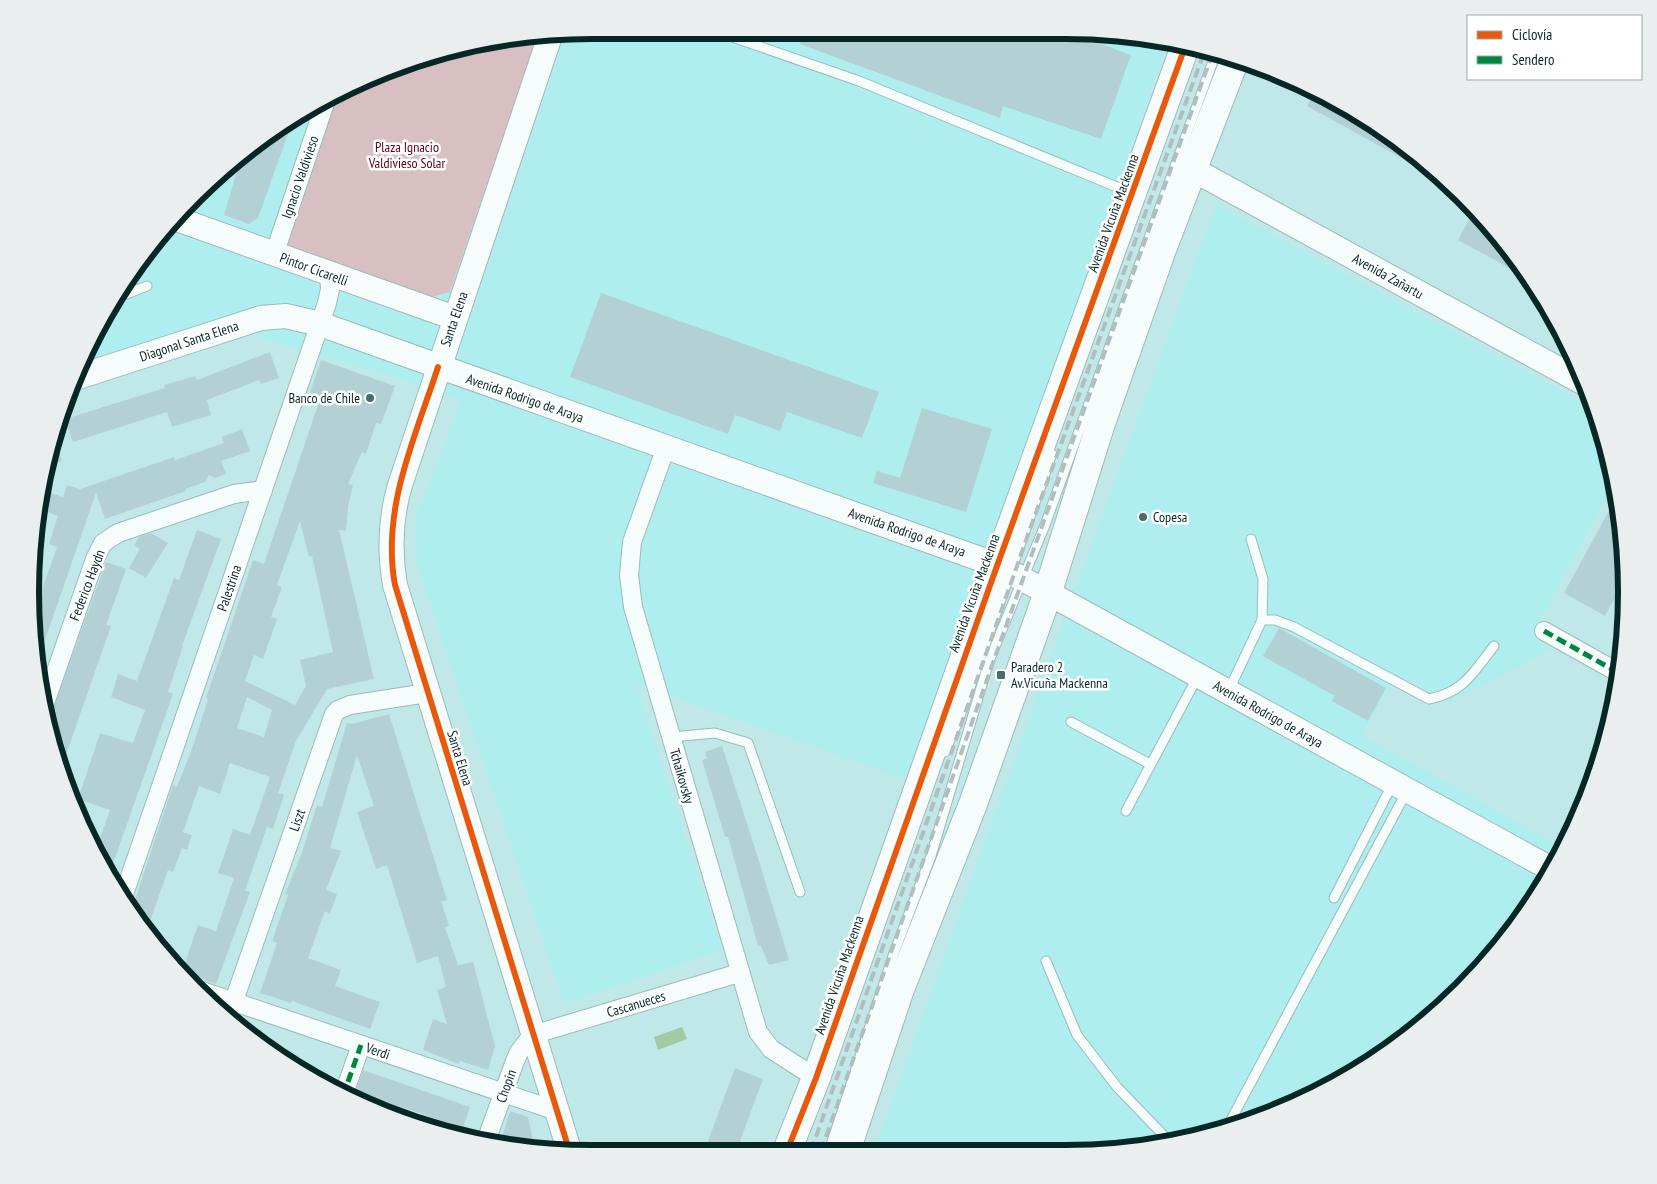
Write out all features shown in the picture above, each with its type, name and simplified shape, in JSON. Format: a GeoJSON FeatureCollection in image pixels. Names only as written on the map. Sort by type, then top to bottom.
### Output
{"type":"FeatureCollection","features":[{"type":"Feature","properties":{"kind":"main road","name":"Santa Elena"},"geometry":{"type":"LineString","coordinates":[[548,41],[438,367],[400,486],[391,530],[390,548],[395,585],[427,693],[567,1144]]}},
{"type":"Feature","properties":{"kind":"main road","name":"Avenida Vicuña Mackenna"},"geometry":{"type":"LineString","coordinates":[[790,1145],[822,1080],[1011,572],[1133,194],[1183,52]]}},
{"type":"Feature","properties":{"kind":"main road"},"geometry":{"type":"LineString","coordinates":[[848,1145],[900,989],[973,804],[1047,593],[1101,423],[1192,168],[1233,65]]}},
{"type":"Feature","properties":{"kind":"main road","name":"Avenida Zañartu"},"geometry":{"type":"LineString","coordinates":[[1192,168],[1575,378]]}},
{"type":"Feature","properties":{"kind":"main road","name":"Pintor Cicarelli"},"geometry":{"type":"LineString","coordinates":[[182,221],[329,275],[455,318]]}},
{"type":"Feature","properties":{"kind":"main road","name":"Diagonal Santa Elena"},"geometry":{"type":"LineString","coordinates":[[83,375],[261,318],[276,316],[313,322]]}},
{"type":"Feature","properties":{"kind":"main road","name":"Avenida Rodrigo de Araya"},"geometry":{"type":"LineString","coordinates":[[313,322],[1011,572],[1545,867]]}},
{"type":"Feature","properties":{"kind":"street","name":"Ignacio Valdivieso"},"geometry":{"type":"LineString","coordinates":[[274,255],[323,109]]}},
{"type":"Feature","properties":{"kind":"street","name":"Palestrina"},"geometry":{"type":"LineString","coordinates":[[126,889],[263,490],[313,322],[330,289],[329,275]]}},
{"type":"Feature","properties":{"kind":"street","name":"Tchaikovsky"},"geometry":{"type":"LineString","coordinates":[[666,447],[632,542],[629,575],[633,606],[739,973],[758,1032],[771,1049],[822,1080]]}},
{"type":"Feature","properties":{"kind":"street","name":"Federico Haydn"},"geometry":{"type":"LineString","coordinates":[[48,694],[94,559],[103,543],[118,533],[216,500],[242,492],[263,490]]}},
{"type":"Feature","properties":{"kind":"street"},"geometry":{"type":"LineString","coordinates":[[1544,631],[1613,670]]}},
{"type":"Feature","properties":{"kind":"street","name":"Liszt"},"geometry":{"type":"LineString","coordinates":[[231,1010],[334,714],[338,710],[350,705],[427,693]]}},
{"type":"Feature","properties":{"kind":"street","name":"Cascanueces"},"geometry":{"type":"LineString","coordinates":[[532,1035],[739,973]]}},
{"type":"Feature","properties":{"kind":"street","name":"Verdi"},"geometry":{"type":"LineString","coordinates":[[231,1010],[360,1045],[557,1111]]}},
{"type":"Feature","properties":{"kind":"street","name":"Chopin"},"geometry":{"type":"LineString","coordinates":[[488,1136],[519,1052],[532,1035]]}},
{"type":"Feature","properties":{"kind":"street"},"geometry":{"type":"LineString","coordinates":[[346,1087],[360,1045]]}},
{"type":"Feature","properties":{"kind":"lane"},"geometry":{"type":"LineString","coordinates":[[738,39],[859,81],[1133,194]]}},
{"type":"Feature","properties":{"kind":"lane"},"geometry":{"type":"LineString","coordinates":[[1182,84],[1193,54]]}},
{"type":"Feature","properties":{"kind":"lane"},"geometry":{"type":"LineString","coordinates":[[831,1145],[894,953],[931,856],[989,661],[1011,572],[1213,60]]}},
{"type":"Feature","properties":{"kind":"lane"},"geometry":{"type":"LineString","coordinates":[[127,293],[147,286]]}},
{"type":"Feature","properties":{"kind":"lane"},"geometry":{"type":"LineString","coordinates":[[940,765],[960,716],[1055,445]]}},
{"type":"Feature","properties":{"kind":"lane"},"geometry":{"type":"LineString","coordinates":[[1228,692],[1262,620],[1263,579],[1251,539]]}},
{"type":"Feature","properties":{"kind":"lane"},"geometry":{"type":"LineString","coordinates":[[1262,620],[1275,620],[1294,627],[1429,699],[1447,695],[1465,682],[1494,646]]}},
{"type":"Feature","properties":{"kind":"lane"},"geometry":{"type":"LineString","coordinates":[[1126,810],[1198,676]]}},
{"type":"Feature","properties":{"kind":"lane"},"geometry":{"type":"LineString","coordinates":[[1071,722],[1150,764]]}},
{"type":"Feature","properties":{"kind":"lane"},"geometry":{"type":"LineString","coordinates":[[671,737],[715,733],[748,743],[800,892]]}},
{"type":"Feature","properties":{"kind":"lane"},"geometry":{"type":"LineString","coordinates":[[1334,898],[1400,787]]}},
{"type":"Feature","properties":{"kind":"lane"},"geometry":{"type":"LineString","coordinates":[[1231,1119],[1400,787]]}},
{"type":"Feature","properties":{"kind":"lane"},"geometry":{"type":"LineString","coordinates":[[1046,961],[1077,1035],[1117,1086],[1165,1136]]}},
{"type":"Feature","properties":{"kind":"shaded area"},"geometry":{"type":"Polygon","coordinates":[[[592,39],[1065,39],[1137,43],[1165,48],[991,568],[913,782],[636,684],[722,950],[564,1003],[417,565],[416,517],[461,400],[405,380],[247,334],[77,391],[96,347],[132,285],[176,227],[227,176],[255,153],[315,113],[380,81],[414,68],[484,49],[520,43],[592,39]]]}},
{"type":"Feature","properties":{"kind":"shaded area"},"geometry":{"type":"Polygon","coordinates":[[[1216,204],[1585,403],[1609,491],[1532,637],[1552,649],[1449,703],[1398,674],[1362,735],[1557,844],[1544,869],[1504,929],[1481,957],[1430,1008],[1402,1031],[1342,1071],[1277,1103],[1243,1116],[1208,1126],[1173,1135],[1137,1141],[1065,1145],[876,1145],[1080,576],[1216,204]]]}},
{"type":"Feature","properties":{"kind":"shaded area"},"geometry":{"type":"Polygon","coordinates":[[[682,1027],[687,1039],[658,1050],[654,1037],[682,1027]]]}},
{"type":"Feature","properties":{"kind":"green space","name":"Plaza Ignacio Valdivieso Solar"},"geometry":{"type":"Polygon","coordinates":[[[535,42],[450,292],[428,298],[286,248],[333,103],[380,81],[414,68],[484,49],[535,42]]]}},
{"type":"Feature","properties":{"kind":"building"},"geometry":{"type":"Polygon","coordinates":[[[801,39],[1089,40],[1131,55],[1101,139],[1003,106],[1000,118],[800,44],[801,39]]]}},
{"type":"Feature","properties":{"kind":"building"},"geometry":{"type":"Polygon","coordinates":[[[1312,97],[1342,113],[1415,164],[1414,165],[1307,106],[1312,97]]]}},
{"type":"Feature","properties":{"kind":"building"},"geometry":{"type":"Polygon","coordinates":[[[290,129],[258,218],[249,224],[224,215],[237,171],[234,170],[255,153],[290,129]]]}},
{"type":"Feature","properties":{"kind":"building"},"geometry":{"type":"Polygon","coordinates":[[[1471,216],[1515,271],[1458,240],[1471,216]]]}},
{"type":"Feature","properties":{"kind":"building"},"geometry":{"type":"Polygon","coordinates":[[[601,293],[879,392],[862,438],[787,412],[780,431],[735,415],[728,434],[570,377],[601,293]]]}},
{"type":"Feature","properties":{"kind":"building"},"geometry":{"type":"Polygon","coordinates":[[[270,352],[279,378],[261,384],[259,380],[207,400],[211,415],[172,427],[167,412],[73,442],[66,421],[67,418],[165,388],[164,385],[195,376],[197,380],[270,352]]]}},
{"type":"Feature","properties":{"kind":"building"},"geometry":{"type":"Polygon","coordinates":[[[321,360],[395,386],[381,424],[376,423],[366,454],[362,452],[348,484],[353,485],[348,507],[346,531],[339,530],[374,679],[327,689],[296,741],[278,793],[284,795],[273,829],[267,827],[245,891],[250,892],[216,984],[195,976],[184,966],[198,925],[216,931],[234,878],[218,873],[233,829],[250,835],[270,777],[230,763],[220,794],[199,786],[183,832],[192,835],[187,850],[182,848],[173,872],[168,870],[149,924],[134,902],[173,785],[177,787],[193,746],[208,699],[206,698],[253,560],[264,564],[318,405],[307,401],[321,360]],[[300,521],[277,585],[282,587],[271,617],[277,619],[263,659],[254,655],[245,681],[295,705],[306,686],[300,660],[333,652],[312,556],[309,557],[300,521]],[[247,697],[237,728],[264,737],[272,710],[247,697]]]}},
{"type":"Feature","properties":{"kind":"building"},"geometry":{"type":"Polygon","coordinates":[[[922,408],[992,429],[966,512],[873,483],[877,471],[900,478],[922,408]]]}},
{"type":"Feature","properties":{"kind":"building"},"geometry":{"type":"Polygon","coordinates":[[[242,429],[250,451],[221,461],[226,474],[215,478],[209,475],[205,482],[185,489],[186,491],[105,519],[96,493],[42,649],[39,598],[57,547],[49,544],[58,516],[45,511],[48,492],[63,497],[67,485],[80,489],[174,457],[175,460],[224,443],[222,437],[242,429]]]}},
{"type":"Feature","properties":{"kind":"building"},"geometry":{"type":"Polygon","coordinates":[[[58,448],[62,461],[54,463],[58,448]]]}},
{"type":"Feature","properties":{"kind":"building"},"geometry":{"type":"Polygon","coordinates":[[[1612,506],[1617,556],[1618,592],[1605,616],[1564,593],[1612,506]]]}},
{"type":"Feature","properties":{"kind":"building"},"geometry":{"type":"Polygon","coordinates":[[[197,530],[221,539],[182,646],[168,692],[173,694],[112,867],[99,842],[110,810],[79,799],[79,797],[100,733],[133,743],[145,710],[111,697],[118,674],[137,681],[174,578],[179,580],[197,530]]]}},
{"type":"Feature","properties":{"kind":"building"},"geometry":{"type":"Polygon","coordinates":[[[151,533],[168,543],[146,578],[129,568],[140,549],[134,546],[139,537],[151,533]]]}},
{"type":"Feature","properties":{"kind":"building"},"geometry":{"type":"Polygon","coordinates":[[[106,562],[126,569],[106,625],[111,626],[65,758],[52,712],[106,562]]]}},
{"type":"Feature","properties":{"kind":"building"},"geometry":{"type":"Polygon","coordinates":[[[1279,628],[1386,688],[1368,721],[1332,701],[1335,696],[1263,656],[1279,628]]]}},
{"type":"Feature","properties":{"kind":"building"},"geometry":{"type":"Polygon","coordinates":[[[389,714],[447,900],[441,901],[449,926],[445,927],[458,965],[473,962],[495,1046],[488,1070],[460,1061],[459,1064],[423,1050],[433,1019],[447,1024],[437,990],[446,987],[438,956],[417,963],[387,865],[376,869],[357,812],[374,806],[357,755],[330,848],[341,851],[326,890],[337,894],[330,914],[325,911],[308,958],[341,970],[335,986],[380,1002],[370,1029],[292,1001],[291,1003],[260,993],[277,943],[272,941],[288,895],[285,894],[301,855],[317,805],[322,807],[347,723],[352,724],[389,714]]]}},
{"type":"Feature","properties":{"kind":"building"},"geometry":{"type":"Polygon","coordinates":[[[722,746],[789,960],[769,965],[761,946],[758,946],[728,837],[725,837],[702,760],[707,758],[705,752],[722,746]]]}},
{"type":"Feature","properties":{"kind":"building"},"geometry":{"type":"Polygon","coordinates":[[[735,1068],[763,1079],[739,1145],[707,1145],[735,1068]]]}},
{"type":"Feature","properties":{"kind":"building"},"geometry":{"type":"Polygon","coordinates":[[[363,1070],[470,1107],[463,1128],[399,1106],[398,1110],[356,1092],[363,1070]]]}},
{"type":"Feature","properties":{"kind":"building"},"geometry":{"type":"Polygon","coordinates":[[[510,1111],[528,1117],[533,1142],[502,1138],[510,1111]]]}},
{"type":"Feature","properties":{"kind":"railway"},"geometry":{"type":"LineString","coordinates":[[813,1145],[1030,529],[1203,57]]}},
{"type":"Feature","properties":{"kind":"railway"},"geometry":{"type":"LineString","coordinates":[[823,1145],[1001,640],[1211,59]]}},
{"type":"Feature","properties":{"kind":"marked path"},"geometry":{"type":"LineString","coordinates":[[1544,631],[1613,670]]}},
{"type":"Feature","properties":{"kind":"marked path"},"geometry":{"type":"LineString","coordinates":[[346,1087],[361,1045]]}},
{"type":"Feature","properties":{"kind":"cycle path"},"geometry":{"type":"LineString","coordinates":[[789,1145],[816,1078],[993,577],[1183,52]]}},
{"type":"Feature","properties":{"kind":"cycle path"},"geometry":{"type":"LineString","coordinates":[[438,367],[411,447],[396,501],[392,557],[395,585],[567,1144]]}},
{"type":"Feature","properties":{"kind":"place","name":"Banco de Chile"},"geometry":{"type":"Point","coordinates":[370,398]}},
{"type":"Feature","properties":{"kind":"place","name":"Copesa"},"geometry":{"type":"Point","coordinates":[1143,517]}},
{"type":"Feature","properties":{"kind":"place","name":"Paradero 2 Av.Vicuña Mackenna"},"geometry":{"type":"Point","coordinates":[1001,675]}}]}
